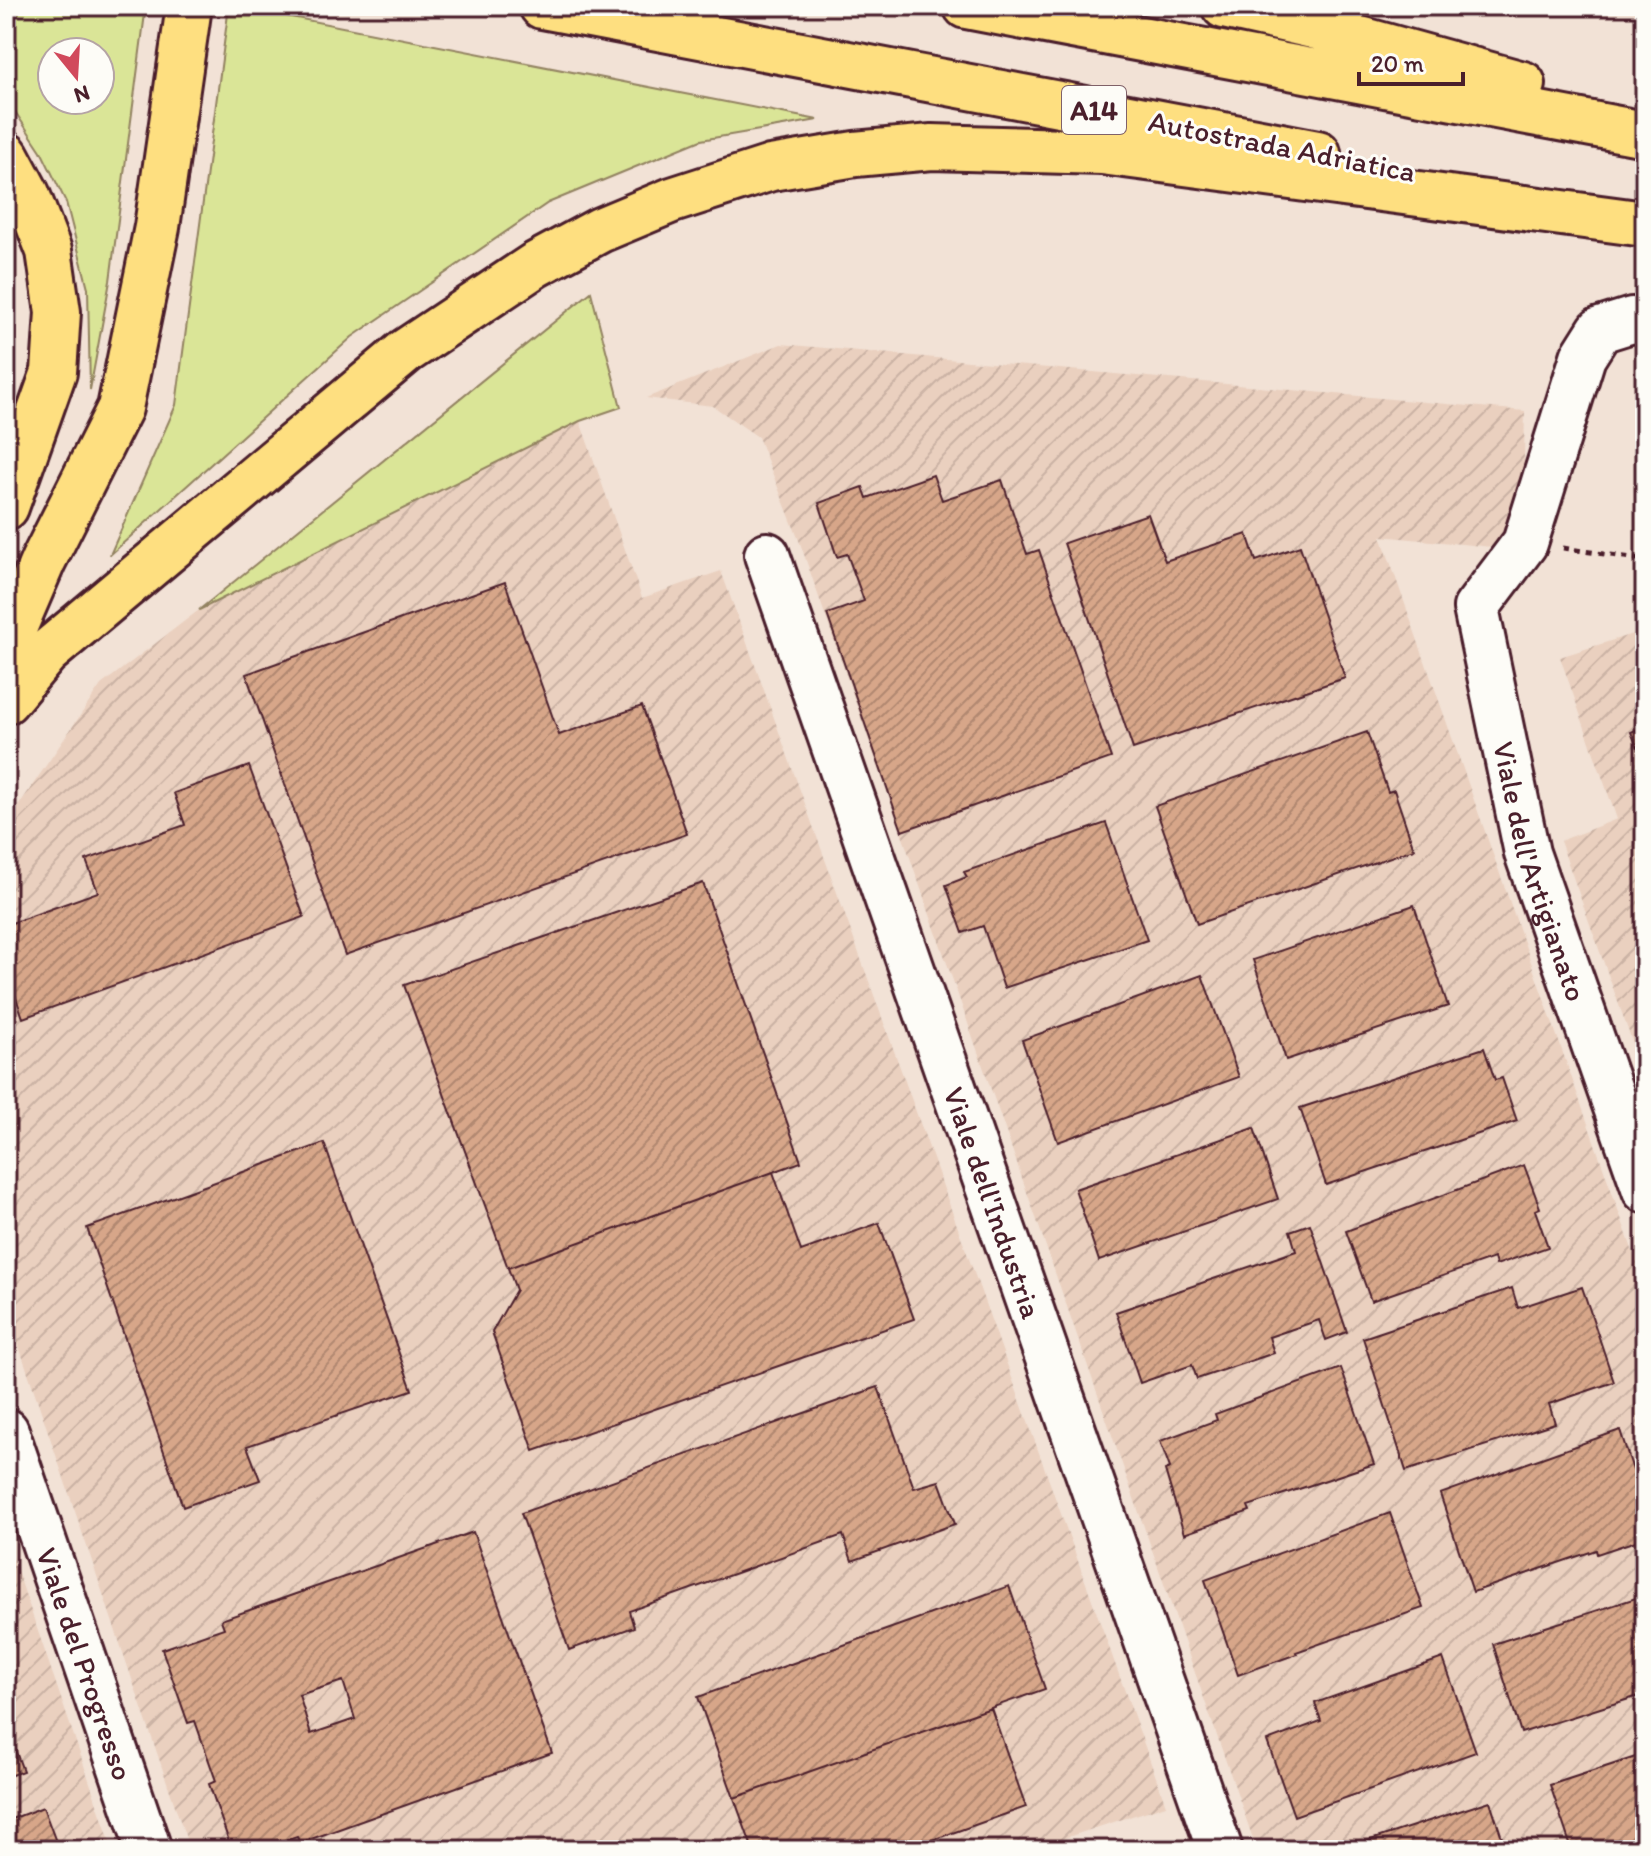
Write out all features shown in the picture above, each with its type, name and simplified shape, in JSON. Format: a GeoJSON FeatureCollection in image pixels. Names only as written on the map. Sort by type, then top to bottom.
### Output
{"type":"FeatureCollection","features":[{"type":"Feature","properties":{"kind":"highway"},"geometry":{"type":"LineString","coordinates":[[6,647],[43,561],[120,408],[157,227],[189,6]]}},
{"type":"Feature","properties":{"kind":"highway","name":"Autostrada Adriatica"},"geometry":{"type":"LineString","coordinates":[[542,6],[1645,215]]}},
{"type":"Feature","properties":{"kind":"highway"},"geometry":{"type":"LineString","coordinates":[[966,6],[1645,134]]}},
{"type":"Feature","properties":{"kind":"highway"},"geometry":{"type":"LineString","coordinates":[[1224,6],[1313,26],[1645,118]]}},
{"type":"Feature","properties":{"kind":"highway"},"geometry":{"type":"LineString","coordinates":[[6,701],[46,653],[406,351],[535,265],[600,230],[672,200],[771,168],[855,154],[932,147],[1102,152],[1645,224]]}},
{"type":"Feature","properties":{"kind":"highway"},"geometry":{"type":"LineString","coordinates":[[6,155],[27,194],[49,251],[58,312],[54,372],[6,507]]}},
{"type":"Feature","properties":{"kind":"highway"},"geometry":{"type":"LineString","coordinates":[[6,593],[43,561]]}},
{"type":"Feature","properties":{"kind":"street"},"geometry":{"type":"LineString","coordinates":[[1520,550],[1583,357],[1600,330],[1632,320],[1645,322]]}},
{"type":"Feature","properties":{"kind":"street","name":"Viale dell'Artigianato"},"geometry":{"type":"LineString","coordinates":[[1520,550],[1476,608],[1527,853],[1645,1190]]}},
{"type":"Feature","properties":{"kind":"street","name":"Viale dell'Industria"},"geometry":{"type":"LineString","coordinates":[[767,555],[1220,1850]]}},
{"type":"Feature","properties":{"kind":"street","name":"Viale del Progresso"},"geometry":{"type":"LineString","coordinates":[[6,1431],[149,1850]]}},
{"type":"Feature","properties":{"kind":"path"},"geometry":{"type":"LineString","coordinates":[[1520,550],[1645,560]]}},
{"type":"Feature","properties":{"kind":"shaded area"},"geometry":{"type":"Polygon","coordinates":[[[781,344],[1525,411],[1522,550],[1381,536],[1645,1286],[1645,1850],[1257,1850],[800,543],[758,437],[713,406],[646,398],[781,344]]]}},
{"type":"Feature","properties":{"kind":"shaded area"},"geometry":{"type":"Polygon","coordinates":[[[580,421],[642,598],[721,571],[1166,1805],[1028,1850],[190,1850],[6,1308],[6,824],[101,685],[199,610],[580,421]]]}},
{"type":"Feature","properties":{"kind":"shaded area"},"geometry":{"type":"Polygon","coordinates":[[[1645,630],[1645,1077],[1560,841],[1617,819],[1560,657],[1645,630]]]}},
{"type":"Feature","properties":{"kind":"shaded area"},"geometry":{"type":"Polygon","coordinates":[[[6,1538],[113,1850],[6,1850],[6,1538]]]}},
{"type":"Feature","properties":{"kind":"green space"},"geometry":{"type":"Polygon","coordinates":[[[6,6],[146,6],[110,281],[90,390],[88,288],[66,202],[41,151],[6,98],[6,6]]]}},
{"type":"Feature","properties":{"kind":"green space"},"geometry":{"type":"Polygon","coordinates":[[[229,6],[818,120],[701,140],[548,203],[352,337],[110,555],[176,405],[229,6]]]}},
{"type":"Feature","properties":{"kind":"green space"},"geometry":{"type":"Polygon","coordinates":[[[591,292],[621,407],[580,421],[199,610],[591,292]]]}},
{"type":"Feature","properties":{"kind":"building"},"geometry":{"type":"Polygon","coordinates":[[[933,475],[942,500],[1002,480],[1027,554],[1039,550],[1111,758],[902,831],[827,614],[864,601],[847,554],[837,557],[819,503],[863,487],[867,498],[933,475]]]}},
{"type":"Feature","properties":{"kind":"building"},"geometry":{"type":"Polygon","coordinates":[[[1148,514],[1165,561],[1247,534],[1256,561],[1300,546],[1345,678],[1133,749],[1064,543],[1148,514]]]}},
{"type":"Feature","properties":{"kind":"building"},"geometry":{"type":"Polygon","coordinates":[[[505,582],[559,735],[642,706],[687,834],[345,955],[246,674],[505,582]]]}},
{"type":"Feature","properties":{"kind":"building"},"geometry":{"type":"Polygon","coordinates":[[[1645,726],[1645,765],[1631,732],[1645,726]]]}},
{"type":"Feature","properties":{"kind":"building"},"geometry":{"type":"Polygon","coordinates":[[[1367,732],[1388,792],[1394,790],[1414,849],[1197,924],[1155,806],[1367,732]]]}},
{"type":"Feature","properties":{"kind":"building"},"geometry":{"type":"Polygon","coordinates":[[[249,766],[304,917],[23,1018],[6,969],[6,925],[98,892],[86,860],[185,825],[174,793],[249,766]]]}},
{"type":"Feature","properties":{"kind":"building"},"geometry":{"type":"Polygon","coordinates":[[[1106,823],[1147,940],[1004,988],[983,926],[963,933],[946,885],[967,877],[964,872],[1106,823]]]}},
{"type":"Feature","properties":{"kind":"building"},"geometry":{"type":"Polygon","coordinates":[[[703,883],[801,1162],[508,1268],[404,985],[703,883]]]}},
{"type":"Feature","properties":{"kind":"building"},"geometry":{"type":"Polygon","coordinates":[[[1414,905],[1448,1006],[1286,1060],[1253,960],[1414,905]]]}},
{"type":"Feature","properties":{"kind":"building"},"geometry":{"type":"Polygon","coordinates":[[[1202,975],[1239,1077],[1058,1142],[1022,1040],[1202,975]]]}},
{"type":"Feature","properties":{"kind":"building"},"geometry":{"type":"Polygon","coordinates":[[[1484,1048],[1495,1080],[1502,1078],[1517,1121],[1326,1185],[1300,1108],[1484,1048]]]}},
{"type":"Feature","properties":{"kind":"building"},"geometry":{"type":"Polygon","coordinates":[[[1254,1128],[1278,1199],[1099,1261],[1075,1189],[1254,1128]]]}},
{"type":"Feature","properties":{"kind":"building"},"geometry":{"type":"Polygon","coordinates":[[[324,1143],[412,1390],[247,1446],[260,1480],[183,1507],[87,1228],[324,1143]]]}},
{"type":"Feature","properties":{"kind":"building"},"geometry":{"type":"Polygon","coordinates":[[[1524,1165],[1540,1208],[1535,1210],[1548,1247],[1496,1265],[1494,1258],[1371,1301],[1346,1231],[1524,1165]]]}},
{"type":"Feature","properties":{"kind":"building"},"geometry":{"type":"Polygon","coordinates":[[[773,1172],[801,1251],[879,1223],[914,1319],[534,1451],[492,1332],[516,1290],[508,1268],[773,1172]]]}},
{"type":"Feature","properties":{"kind":"building"},"geometry":{"type":"Polygon","coordinates":[[[1310,1224],[1347,1332],[1326,1340],[1319,1320],[1269,1337],[1274,1353],[1197,1379],[1192,1365],[1140,1383],[1116,1312],[1296,1251],[1290,1231],[1310,1224]]]}},
{"type":"Feature","properties":{"kind":"building"},"geometry":{"type":"Polygon","coordinates":[[[1582,1287],[1614,1382],[1549,1404],[1555,1423],[1406,1471],[1363,1338],[1512,1288],[1518,1308],[1582,1287]]]}},
{"type":"Feature","properties":{"kind":"building"},"geometry":{"type":"Polygon","coordinates":[[[1341,1368],[1374,1464],[1248,1506],[1250,1511],[1184,1534],[1165,1470],[1170,1468],[1160,1441],[1217,1420],[1215,1414],[1341,1368]]]}},
{"type":"Feature","properties":{"kind":"building"},"geometry":{"type":"Polygon","coordinates":[[[878,1387],[914,1488],[939,1481],[955,1524],[852,1561],[843,1535],[629,1611],[634,1627],[569,1650],[521,1513],[878,1387]]]}},
{"type":"Feature","properties":{"kind":"building"},"geometry":{"type":"Polygon","coordinates":[[[1620,1430],[1633,1470],[1639,1468],[1645,1485],[1645,1538],[1597,1554],[1596,1550],[1473,1592],[1440,1494],[1620,1430]]]}},
{"type":"Feature","properties":{"kind":"building"},"geometry":{"type":"Polygon","coordinates":[[[1390,1513],[1423,1608],[1238,1675],[1205,1580],[1390,1513]]]}},
{"type":"Feature","properties":{"kind":"building"},"geometry":{"type":"Polygon","coordinates":[[[473,1532],[552,1753],[300,1843],[297,1837],[260,1850],[232,1850],[209,1784],[216,1781],[195,1721],[188,1723],[162,1649],[224,1628],[221,1620],[473,1532]],[[343,1681],[299,1695],[311,1734],[355,1719],[343,1681]]]}},
{"type":"Feature","properties":{"kind":"building"},"geometry":{"type":"Polygon","coordinates":[[[1009,1586],[1045,1689],[734,1798],[698,1697],[1009,1586]]]}},
{"type":"Feature","properties":{"kind":"building"},"geometry":{"type":"Polygon","coordinates":[[[1645,1595],[1645,1694],[1521,1733],[1493,1644],[1645,1595]]]}},
{"type":"Feature","properties":{"kind":"building"},"geometry":{"type":"Polygon","coordinates":[[[1443,1658],[1476,1752],[1294,1816],[1267,1741],[1321,1721],[1315,1703],[1443,1658]]]}},
{"type":"Feature","properties":{"kind":"building"},"geometry":{"type":"Polygon","coordinates":[[[991,1708],[1026,1807],[904,1850],[753,1850],[734,1798],[991,1708]]]}},
{"type":"Feature","properties":{"kind":"building"},"geometry":{"type":"Polygon","coordinates":[[[6,1725],[23,1771],[6,1777],[6,1725]]]}},
{"type":"Feature","properties":{"kind":"building"},"geometry":{"type":"Polygon","coordinates":[[[1645,1754],[1645,1850],[1572,1850],[1550,1785],[1645,1754]]]}},
{"type":"Feature","properties":{"kind":"building"},"geometry":{"type":"Polygon","coordinates":[[[1490,1801],[1506,1850],[1340,1850],[1490,1801]]]}},
{"type":"Feature","properties":{"kind":"building"},"geometry":{"type":"Polygon","coordinates":[[[43,1807],[59,1850],[6,1850],[6,1821],[43,1807]]]}}]}
